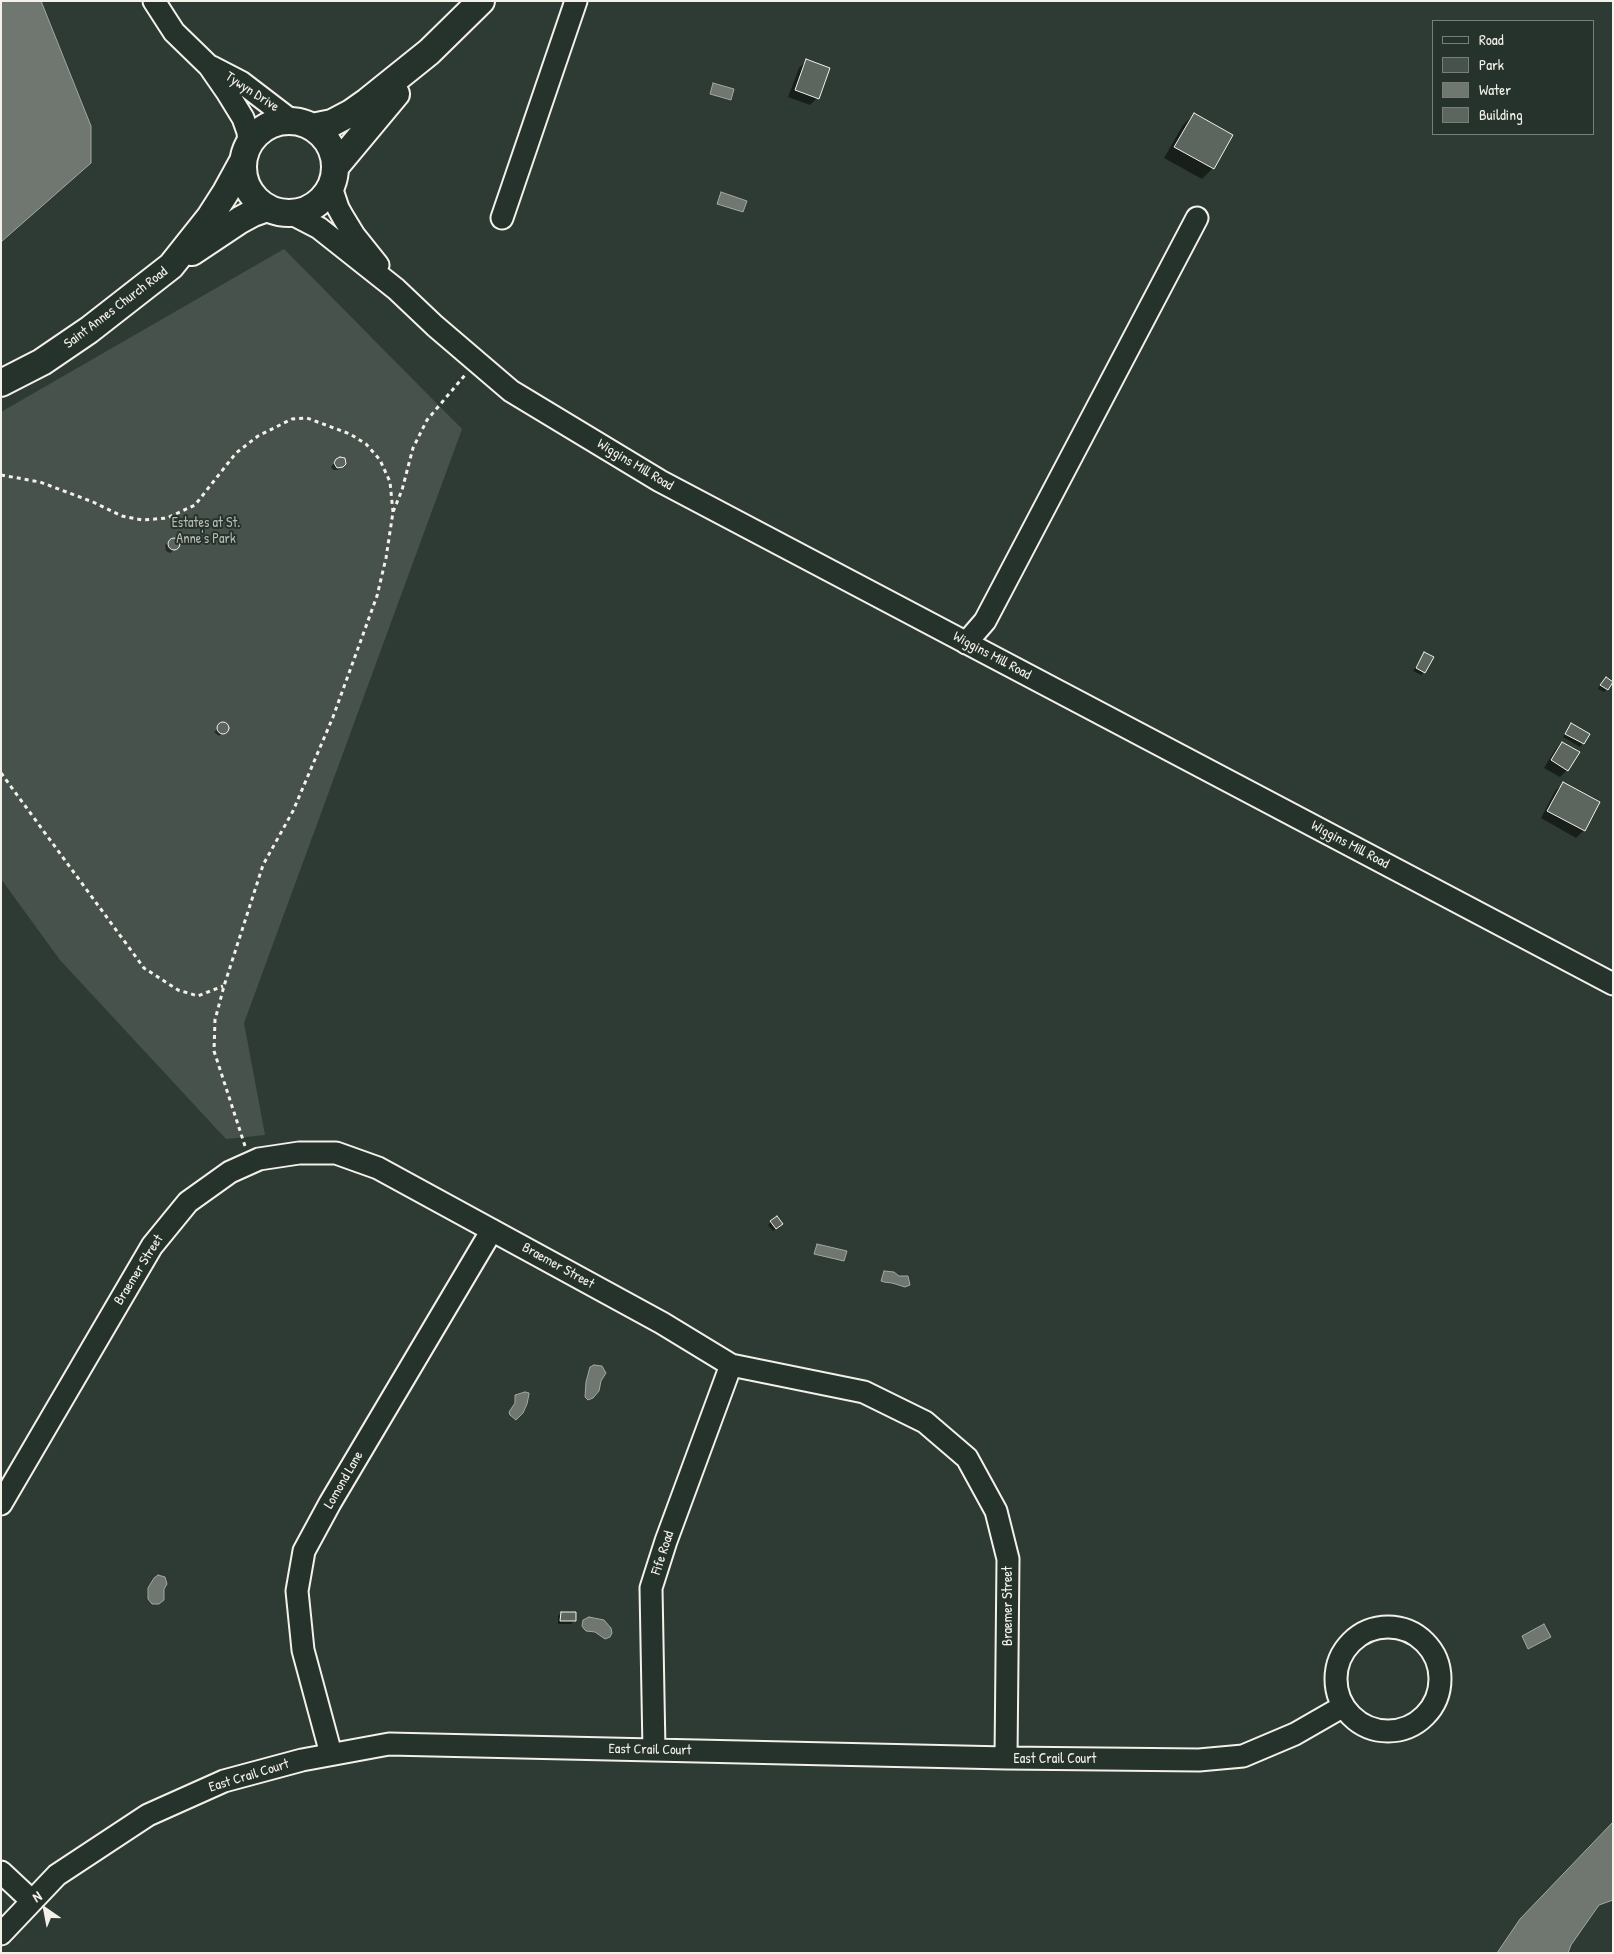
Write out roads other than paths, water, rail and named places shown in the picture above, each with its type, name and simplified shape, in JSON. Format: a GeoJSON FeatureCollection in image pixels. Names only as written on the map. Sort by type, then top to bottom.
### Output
{"type":"FeatureCollection","features":[{"type":"Feature","properties":{"kind":"main road"},"geometry":{"type":"LineString","coordinates":[[278,211],[250,192],[244,177],[246,153],[264,128],[278,122],[302,124],[332,123],[351,113],[428,52],[482,1]]}},
{"type":"Feature","properties":{"kind":"main road"},"geometry":{"type":"LineString","coordinates":[[171,266],[253,213],[304,211],[323,199],[333,176],[361,133],[401,88],[428,52]]}},
{"type":"Feature","properties":{"kind":"main road"},"geometry":{"type":"LineString","coordinates":[[302,124],[324,137],[329,143],[335,158],[333,176]]}},
{"type":"Feature","properties":{"kind":"main road","name":"Saint Annes Church Road"},"geometry":{"type":"LineString","coordinates":[[1,383],[42,362],[89,330],[171,266],[210,217],[226,192],[246,153]]}},
{"type":"Feature","properties":{"kind":"street","name":"Tywyn Drive"},"geometry":{"type":"LineString","coordinates":[[154,1],[174,32],[209,66],[243,118],[248,132],[246,153]]}},
{"type":"Feature","properties":{"kind":"street"},"geometry":{"type":"LineString","coordinates":[[502,218],[576,1]]}},
{"type":"Feature","properties":{"kind":"street","name":"Tywyn Drive"},"geometry":{"type":"LineString","coordinates":[[209,66],[241,82],[302,124]]}},
{"type":"Feature","properties":{"kind":"street","name":"Wiggins Mill Road"},"geometry":{"type":"LineString","coordinates":[[333,176],[338,208],[354,235],[396,289]]}},
{"type":"Feature","properties":{"kind":"street","name":"Wiggins Mill Road"},"geometry":{"type":"LineString","coordinates":[[278,211],[319,228],[396,289],[435,326],[511,391],[660,481],[1613,984]]}},
{"type":"Feature","properties":{"kind":"street"},"geometry":{"type":"LineString","coordinates":[[966,643],[985,621],[1197,218]]}},
{"type":"Feature","properties":{"kind":"street","name":"Braemer Street"},"geometry":{"type":"LineString","coordinates":[[1,1504],[152,1246],[188,1202],[230,1172],[259,1160],[298,1153],[336,1153],[378,1168],[662,1323],[731,1365],[864,1392],[925,1422],[967,1458],[996,1511],[1008,1559],[1006,1758]]}},
{"type":"Feature","properties":{"kind":"street","name":"Lomond Lane"},"geometry":{"type":"LineString","coordinates":[[331,1754],[303,1650],[297,1592],[304,1551],[492,1230]]}},
{"type":"Feature","properties":{"kind":"street","name":"Fife Road"},"geometry":{"type":"LineString","coordinates":[[654,1750],[651,1588],[666,1541],[731,1365]]}},
{"type":"Feature","properties":{"kind":"street"},"geometry":{"type":"LineString","coordinates":[[1386,1626],[1413,1632],[1433,1651],[1441,1678],[1434,1704],[1416,1725],[1389,1733],[1362,1726],[1342,1707],[1334,1681],[1341,1654],[1360,1634],[1386,1626]]}},
{"type":"Feature","properties":{"kind":"street","name":"East Crail Court"},"geometry":{"type":"LineString","coordinates":[[1,1934],[57,1875],[148,1815],[224,1781],[302,1760],[389,1744],[1006,1758],[1199,1760],[1243,1756],[1295,1734],[1342,1707]]}},
{"type":"Feature","properties":{"kind":"street"},"geometry":{"type":"LineString","coordinates":[[1,1872],[32,1901]]}},
{"type":"Feature","properties":{"kind":"water"},"geometry":{"type":"Polygon","coordinates":[[[1,1],[41,1],[91,126],[91,163],[1,242],[1,1]]]}},
{"type":"Feature","properties":{"kind":"water"},"geometry":{"type":"Polygon","coordinates":[[[713,83],[734,89],[731,100],[710,94],[713,83]]]}},
{"type":"Feature","properties":{"kind":"water"},"geometry":{"type":"Polygon","coordinates":[[[721,192],[747,201],[743,212],[717,204],[721,192]]]}},
{"type":"Feature","properties":{"kind":"water"},"geometry":{"type":"Polygon","coordinates":[[[817,1244],[847,1251],[844,1261],[814,1254],[817,1244]]]}},
{"type":"Feature","properties":{"kind":"water"},"geometry":{"type":"Polygon","coordinates":[[[884,1271],[894,1272],[899,1276],[908,1276],[910,1285],[905,1287],[881,1281],[884,1271]]]}},
{"type":"Feature","properties":{"kind":"water"},"geometry":{"type":"Polygon","coordinates":[[[594,1365],[602,1366],[606,1373],[601,1381],[599,1391],[593,1398],[588,1400],[585,1397],[586,1382],[590,1367],[594,1365]]]}},
{"type":"Feature","properties":{"kind":"water"},"geometry":{"type":"Polygon","coordinates":[[[525,1392],[529,1393],[527,1404],[523,1413],[516,1420],[509,1412],[515,1403],[515,1395],[525,1392]]]}},
{"type":"Feature","properties":{"kind":"water"},"geometry":{"type":"Polygon","coordinates":[[[158,1575],[165,1577],[167,1584],[164,1589],[164,1600],[159,1604],[152,1604],[148,1599],[148,1588],[158,1575]]]}},
{"type":"Feature","properties":{"kind":"water"},"geometry":{"type":"Polygon","coordinates":[[[589,1617],[604,1620],[611,1628],[612,1633],[610,1637],[605,1639],[595,1632],[586,1631],[582,1626],[583,1620],[589,1617]]]}},
{"type":"Feature","properties":{"kind":"water"},"geometry":{"type":"Polygon","coordinates":[[[1544,1624],[1551,1637],[1528,1649],[1522,1636],[1544,1624]]]}},
{"type":"Feature","properties":{"kind":"water"},"geometry":{"type":"Polygon","coordinates":[[[1613,1822],[1613,1900],[1599,1905],[1571,1945],[1568,1953],[1497,1953],[1520,1919],[1613,1822]]]}},
{"type":"Feature","properties":{"kind":"park label","name":"Estates at St. Anne's Park"},"geometry":{"type":"Point","coordinates":[206,532]}}]}
